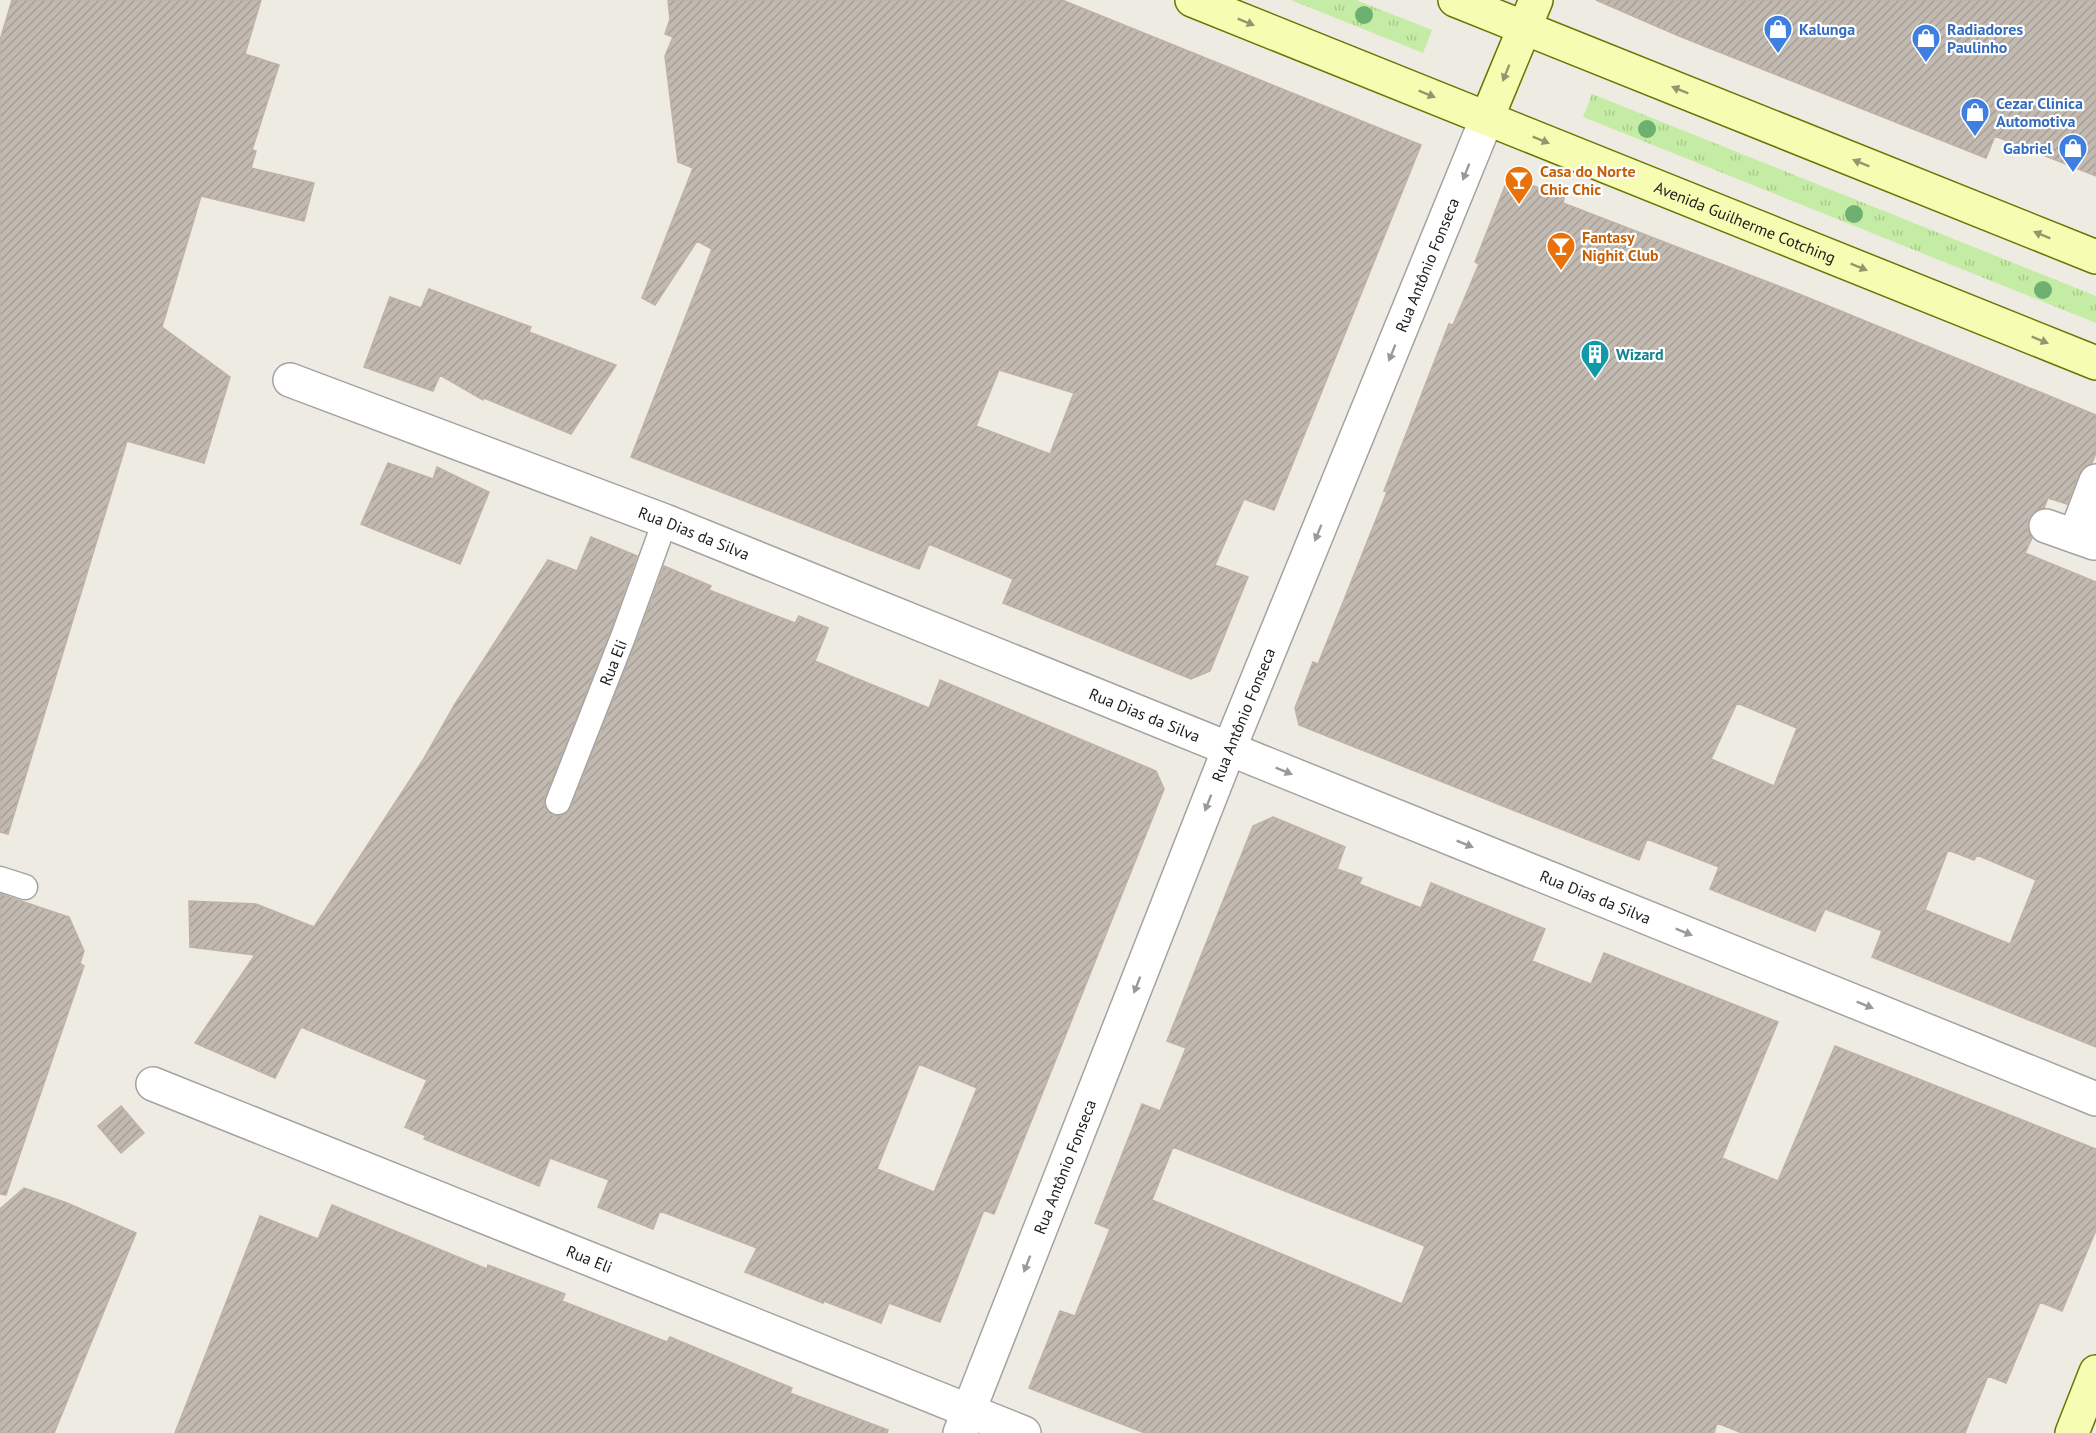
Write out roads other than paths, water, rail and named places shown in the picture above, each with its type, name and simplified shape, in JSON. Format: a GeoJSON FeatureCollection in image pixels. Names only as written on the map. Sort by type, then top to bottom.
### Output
{"type":"FeatureCollection","features":[{"type":"Feature","properties":{"kind":"main road","name":"Avenida Guilherme Cotching"},"geometry":{"type":"LineString","coordinates":[[1192,0],[2096,363]]}},
{"type":"Feature","properties":{"kind":"main road"},"geometry":{"type":"LineString","coordinates":[[1455,0],[1530,14],[2096,257]]}},
{"type":"Feature","properties":{"kind":"main road","name":"Rua Antônio Fonseca"},"geometry":{"type":"LineString","coordinates":[[1487,118],[1530,14]]}},
{"type":"Feature","properties":{"kind":"main road"},"geometry":{"type":"LineString","coordinates":[[2072,1433],[2096,1372]]}},
{"type":"Feature","properties":{"kind":"street","name":"Rua Antônio Fonseca"},"geometry":{"type":"LineString","coordinates":[[965,1422],[1229,749],[1487,118]]}},
{"type":"Feature","properties":{"kind":"street","name":"Rua Dias da Silva"},"geometry":{"type":"LineString","coordinates":[[290,380],[665,521],[2096,1099]]}},
{"type":"Feature","properties":{"kind":"street"},"geometry":{"type":"LineString","coordinates":[[2072,535],[2096,481]]}},
{"type":"Feature","properties":{"kind":"street","name":"Rua Eli"},"geometry":{"type":"LineString","coordinates":[[153,1084],[965,1422],[1024,1433]]}},
{"type":"Feature","properties":{"kind":"lane","name":"Rua Eli"},"geometry":{"type":"LineString","coordinates":[[558,802],[623,637],[665,521]]}},
{"type":"Feature","properties":{"kind":"lane"},"geometry":{"type":"LineString","coordinates":[[0,879],[25,887]]}},
{"type":"Feature","properties":{"kind":"place","name":"Kalunga"},"geometry":{"type":"Point","coordinates":[1778,54]}},
{"type":"Feature","properties":{"kind":"place","name":"Radiadores Paulinho"},"geometry":{"type":"Point","coordinates":[1926,64]}},
{"type":"Feature","properties":{"kind":"place","name":"Cezar Clinica Automotiva"},"geometry":{"type":"Point","coordinates":[1975,138]}},
{"type":"Feature","properties":{"kind":"place","name":"Gabriel"},"geometry":{"type":"Point","coordinates":[2073,174]}},
{"type":"Feature","properties":{"kind":"place","name":"Casa do Norte Chic Chic"},"geometry":{"type":"Point","coordinates":[1519,206]}},
{"type":"Feature","properties":{"kind":"place","name":"Fantasy Nighit Club"},"geometry":{"type":"Point","coordinates":[1561,272]}},
{"type":"Feature","properties":{"kind":"place","name":"Wizard"},"geometry":{"type":"Point","coordinates":[1595,380]}}]}
